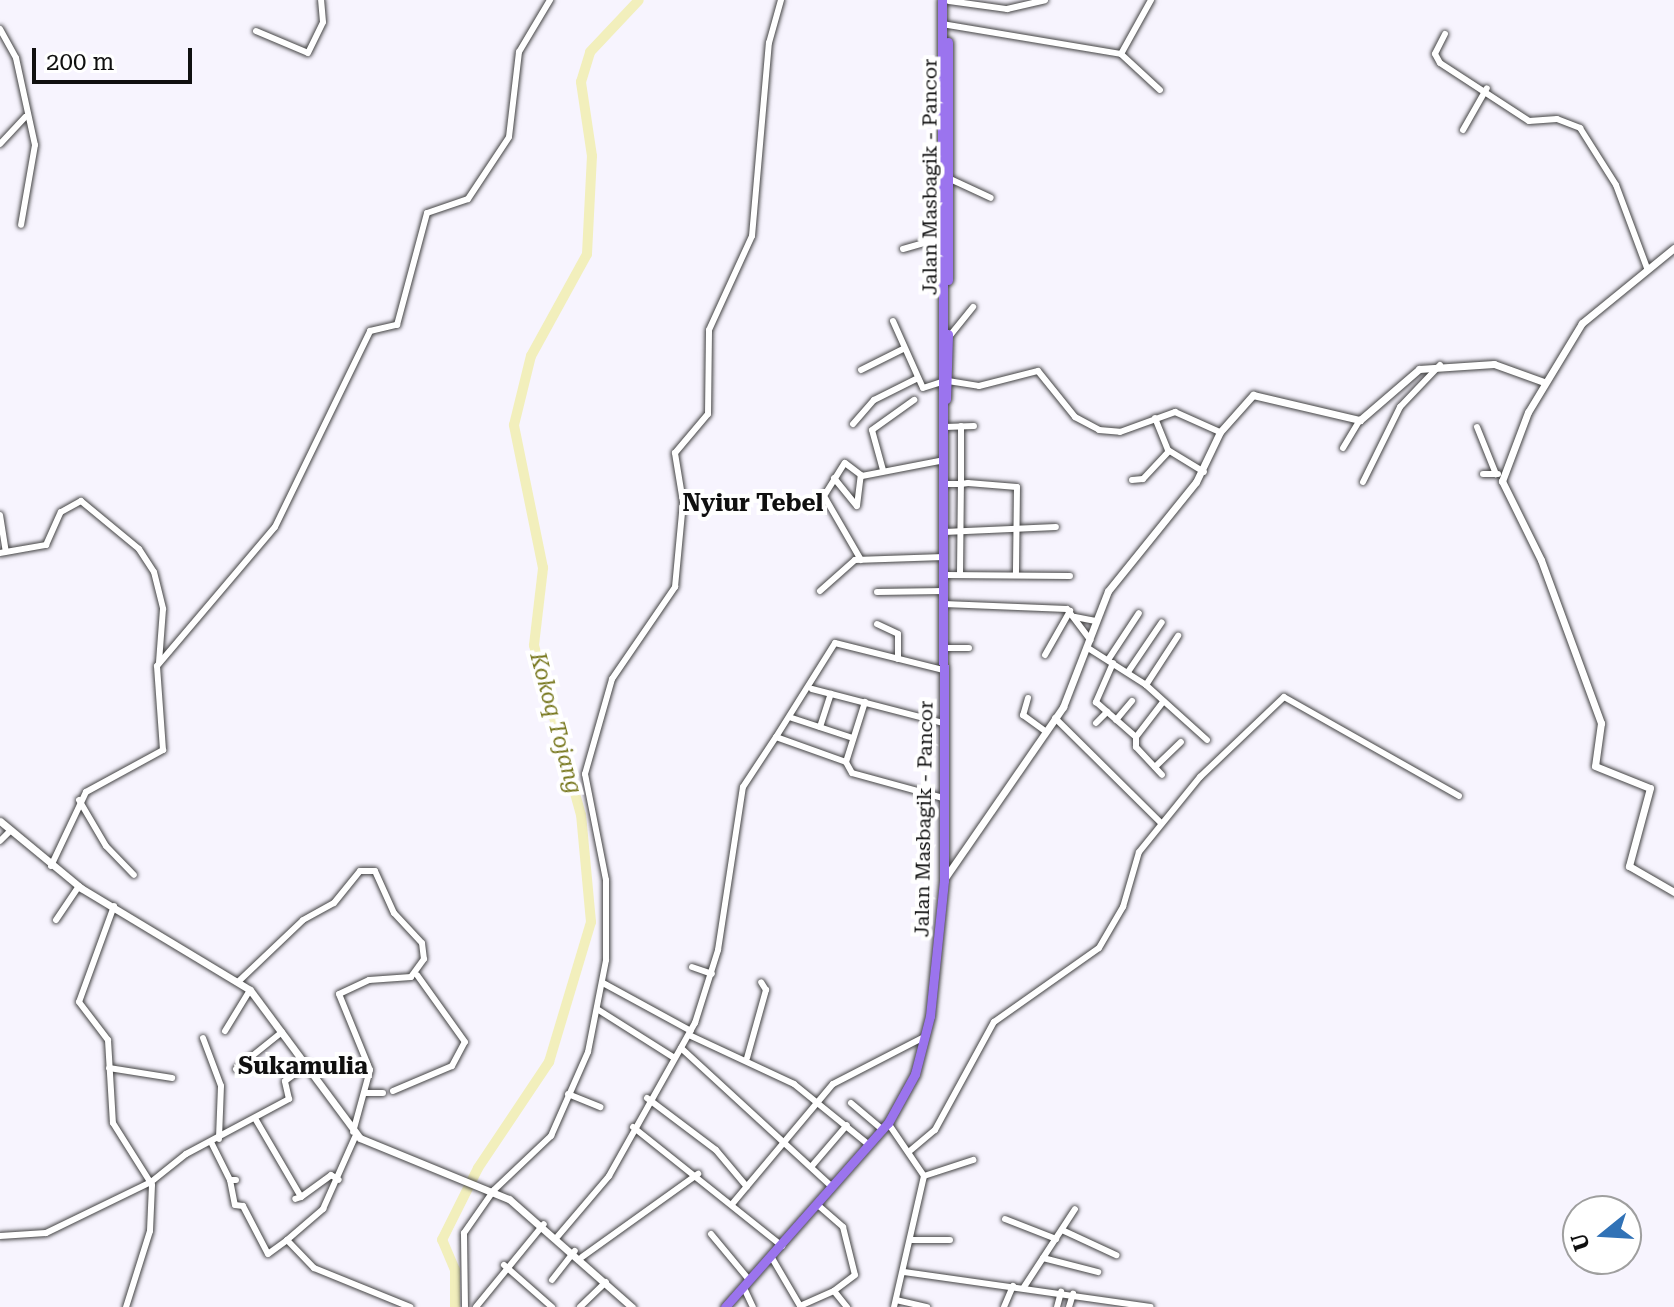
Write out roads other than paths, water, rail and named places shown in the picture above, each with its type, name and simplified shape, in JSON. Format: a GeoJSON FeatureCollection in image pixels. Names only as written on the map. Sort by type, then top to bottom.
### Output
{"type":"FeatureCollection","features":[{"type":"Feature","properties":{"kind":"main road","name":"Jalan Masbagik - Pancor"},"geometry":{"type":"LineString","coordinates":[[725,1307],[819,1206],[885,1126],[926,1036],[944,880],[947,0]]}},
{"type":"Feature","properties":{"kind":"main road","name":"Jalan Masbagik - Pancor"},"geometry":{"type":"LineString","coordinates":[[945,142],[948,178],[945,381]]}},
{"type":"Feature","properties":{"kind":"street"},"geometry":{"type":"LineString","coordinates":[[256,31],[308,53],[323,22],[321,0]]}},
{"type":"Feature","properties":{"kind":"street"},"geometry":{"type":"LineString","coordinates":[[159,662],[213,608],[275,527],[370,331],[397,325],[427,213],[468,199],[509,137],[519,52],[550,0]]}},
{"type":"Feature","properties":{"kind":"street"},"geometry":{"type":"LineString","coordinates":[[465,1307],[461,1243],[494,1190],[551,1136],[571,1095],[597,1009],[603,983],[605,863],[585,774],[612,679],[675,587],[683,502],[675,453],[708,414],[709,330],[755,223],[769,43],[781,0]]}},
{"type":"Feature","properties":{"kind":"street"},"geometry":{"type":"LineString","coordinates":[[947,0],[1007,9],[1045,0]]}},
{"type":"Feature","properties":{"kind":"street"},"geometry":{"type":"LineString","coordinates":[[1007,9],[1008,0]]}},
{"type":"Feature","properties":{"kind":"street"},"geometry":{"type":"LineString","coordinates":[[1121,54],[1151,0]]}},
{"type":"Feature","properties":{"kind":"street"},"geometry":{"type":"LineString","coordinates":[[945,24],[1121,54],[1160,90]]}},
{"type":"Feature","properties":{"kind":"street"},"geometry":{"type":"LineString","coordinates":[[0,29],[16,58],[25,117],[35,153],[21,225]]}},
{"type":"Feature","properties":{"kind":"street"},"geometry":{"type":"LineString","coordinates":[[1445,34],[1436,60],[1487,88],[1529,121],[1557,119],[1580,128],[1616,185],[1647,268]]}},
{"type":"Feature","properties":{"kind":"street"},"geometry":{"type":"LineString","coordinates":[[1463,130],[1487,88]]}},
{"type":"Feature","properties":{"kind":"street"},"geometry":{"type":"LineString","coordinates":[[0,144],[25,117]]}},
{"type":"Feature","properties":{"kind":"street"},"geometry":{"type":"LineString","coordinates":[[948,178],[991,198]]}},
{"type":"Feature","properties":{"kind":"street"},"geometry":{"type":"LineString","coordinates":[[903,249],[945,237]]}},
{"type":"Feature","properties":{"kind":"street"},"geometry":{"type":"LineString","coordinates":[[1499,474],[1544,382],[1588,315],[1674,248]]}},
{"type":"Feature","properties":{"kind":"street"},"geometry":{"type":"LineString","coordinates":[[948,338],[973,307]]}},
{"type":"Feature","properties":{"kind":"street"},"geometry":{"type":"LineString","coordinates":[[893,321],[916,379],[927,390],[945,381],[979,386],[1038,371],[1075,417],[1099,430],[1120,432],[1180,412],[1220,432]]}},
{"type":"Feature","properties":{"kind":"street"},"geometry":{"type":"LineString","coordinates":[[861,370],[903,349]]}},
{"type":"Feature","properties":{"kind":"street"},"geometry":{"type":"LineString","coordinates":[[1343,448],[1360,420],[1406,376],[1440,365],[1500,365],[1544,382]]}},
{"type":"Feature","properties":{"kind":"street"},"geometry":{"type":"LineString","coordinates":[[1363,482],[1400,407],[1440,365]]}},
{"type":"Feature","properties":{"kind":"street"},"geometry":{"type":"LineString","coordinates":[[853,424],[874,400],[916,379]]}},
{"type":"Feature","properties":{"kind":"street"},"geometry":{"type":"LineString","coordinates":[[944,880],[1055,718],[1115,582],[1204,472],[1220,432],[1261,392],[1360,420]]}},
{"type":"Feature","properties":{"kind":"street"},"geometry":{"type":"LineString","coordinates":[[883,470],[872,430],[914,400]]}},
{"type":"Feature","properties":{"kind":"street"},"geometry":{"type":"LineString","coordinates":[[1155,418],[1169,451],[1204,472]]}},
{"type":"Feature","properties":{"kind":"street"},"geometry":{"type":"LineString","coordinates":[[960,574],[961,426]]}},
{"type":"Feature","properties":{"kind":"street"},"geometry":{"type":"LineString","coordinates":[[945,427],[974,426]]}},
{"type":"Feature","properties":{"kind":"street"},"geometry":{"type":"LineString","coordinates":[[1477,427],[1601,723],[1595,766],[1651,791],[1629,866],[1674,892]]}},
{"type":"Feature","properties":{"kind":"street"},"geometry":{"type":"LineString","coordinates":[[1132,480],[1143,479],[1169,451]]}},
{"type":"Feature","properties":{"kind":"street"},"geometry":{"type":"LineString","coordinates":[[861,475],[944,460]]}},
{"type":"Feature","properties":{"kind":"street"},"geometry":{"type":"LineString","coordinates":[[834,478],[857,506],[861,475],[849,461],[834,478],[824,496],[858,543],[861,560]]}},
{"type":"Feature","properties":{"kind":"street"},"geometry":{"type":"LineString","coordinates":[[1483,474],[1499,474]]}},
{"type":"Feature","properties":{"kind":"street"},"geometry":{"type":"LineString","coordinates":[[944,484],[1015,485],[1019,529],[1016,574]]}},
{"type":"Feature","properties":{"kind":"street"},"geometry":{"type":"LineString","coordinates":[[0,515],[3,552],[46,545],[61,512],[81,501],[139,549],[154,572],[163,609],[159,662],[164,747],[79,800],[51,866]]}},
{"type":"Feature","properties":{"kind":"street"},"geometry":{"type":"LineString","coordinates":[[944,532],[1056,527]]}},
{"type":"Feature","properties":{"kind":"street"},"geometry":{"type":"LineString","coordinates":[[820,591],[861,560],[944,557]]}},
{"type":"Feature","properties":{"kind":"street"},"geometry":{"type":"LineString","coordinates":[[945,575],[1070,576]]}},
{"type":"Feature","properties":{"kind":"street"},"geometry":{"type":"LineString","coordinates":[[877,592],[944,591]]}},
{"type":"Feature","properties":{"kind":"street"},"geometry":{"type":"LineString","coordinates":[[944,604],[1072,614],[1096,621]]}},
{"type":"Feature","properties":{"kind":"street"},"geometry":{"type":"LineString","coordinates":[[1136,737],[1096,701],[1110,661],[1139,613]]}},
{"type":"Feature","properties":{"kind":"street"},"geometry":{"type":"LineString","coordinates":[[1072,614],[1089,644],[1146,685],[1207,740]]}},
{"type":"Feature","properties":{"kind":"street"},"geometry":{"type":"LineString","coordinates":[[1045,655],[1072,614]]}},
{"type":"Feature","properties":{"kind":"street"},"geometry":{"type":"LineString","coordinates":[[1128,672],[1162,622]]}},
{"type":"Feature","properties":{"kind":"street"},"geometry":{"type":"LineString","coordinates":[[877,624],[898,634],[898,659]]}},
{"type":"Feature","properties":{"kind":"street"},"geometry":{"type":"LineString","coordinates":[[1146,685],[1178,636]]}},
{"type":"Feature","properties":{"kind":"street"},"geometry":{"type":"LineString","coordinates":[[558,1236],[609,1176],[647,1098],[690,1033],[712,974],[743,787],[812,689],[835,643],[943,670]]}},
{"type":"Feature","properties":{"kind":"street"},"geometry":{"type":"LineString","coordinates":[[944,648],[969,648]]}},
{"type":"Feature","properties":{"kind":"street"},"geometry":{"type":"LineString","coordinates":[[812,689],[943,723]]}},
{"type":"Feature","properties":{"kind":"street"},"geometry":{"type":"LineString","coordinates":[[820,727],[831,694]]}},
{"type":"Feature","properties":{"kind":"street"},"geometry":{"type":"LineString","coordinates":[[911,1150],[935,1130],[1000,1016],[1099,948],[1127,899],[1130,868],[1161,823],[1287,696],[1459,796]]}},
{"type":"Feature","properties":{"kind":"street"},"geometry":{"type":"LineString","coordinates":[[1028,698],[1026,721],[1045,731]]}},
{"type":"Feature","properties":{"kind":"street"},"geometry":{"type":"LineString","coordinates":[[1116,720],[1132,701]]}},
{"type":"Feature","properties":{"kind":"street"},"geometry":{"type":"LineString","coordinates":[[846,762],[865,702]]}},
{"type":"Feature","properties":{"kind":"street"},"geometry":{"type":"LineString","coordinates":[[1162,775],[1136,747],[1136,737],[1163,702]]}},
{"type":"Feature","properties":{"kind":"street"},"geometry":{"type":"LineString","coordinates":[[1096,723],[1107,712]]}},
{"type":"Feature","properties":{"kind":"street"},"geometry":{"type":"LineString","coordinates":[[792,718],[853,738]]}},
{"type":"Feature","properties":{"kind":"street"},"geometry":{"type":"LineString","coordinates":[[1055,718],[1161,823]]}},
{"type":"Feature","properties":{"kind":"street"},"geometry":{"type":"LineString","coordinates":[[776,737],[846,762],[852,773],[943,798]]}},
{"type":"Feature","properties":{"kind":"street"},"geometry":{"type":"LineString","coordinates":[[1155,767],[1181,742]]}},
{"type":"Feature","properties":{"kind":"street"},"geometry":{"type":"LineString","coordinates":[[79,800],[106,846],[134,875]]}},
{"type":"Feature","properties":{"kind":"street"},"geometry":{"type":"LineString","coordinates":[[0,821],[79,886],[250,990],[354,1133],[384,1153],[461,1175],[494,1190],[544,1224],[632,1307]]}},
{"type":"Feature","properties":{"kind":"street"},"geometry":{"type":"LineString","coordinates":[[0,841],[10,831]]}},
{"type":"Feature","properties":{"kind":"street"},"geometry":{"type":"LineString","coordinates":[[239,981],[366,869],[375,871],[394,913],[422,943],[417,975],[465,1042],[452,1066],[393,1091]]}},
{"type":"Feature","properties":{"kind":"street"},"geometry":{"type":"LineString","coordinates":[[56,920],[79,886]]}},
{"type":"Feature","properties":{"kind":"street"},"geometry":{"type":"LineString","coordinates":[[114,906],[79,1002],[107,1038],[113,1123],[151,1182],[150,1231],[126,1307]]}},
{"type":"Feature","properties":{"kind":"street"},"geometry":{"type":"LineString","coordinates":[[692,967],[712,974]]}},
{"type":"Feature","properties":{"kind":"street"},"geometry":{"type":"LineString","coordinates":[[203,1038],[221,1086],[215,1140],[233,1180],[235,1205],[243,1206],[267,1253],[321,1213],[339,1180],[354,1133],[365,1093],[365,1049],[339,994],[369,980],[417,975]]}},
{"type":"Feature","properties":{"kind":"street"},"geometry":{"type":"LineString","coordinates":[[747,1058],[766,990],[761,982]]}},
{"type":"Feature","properties":{"kind":"street"},"geometry":{"type":"LineString","coordinates":[[603,983],[690,1033],[747,1058],[819,1101],[869,1146]]}},
{"type":"Feature","properties":{"kind":"street"},"geometry":{"type":"LineString","coordinates":[[225,1031],[250,990]]}},
{"type":"Feature","properties":{"kind":"street"},"geometry":{"type":"LineString","coordinates":[[597,1009],[673,1057]]}},
{"type":"Feature","properties":{"kind":"street"},"geometry":{"type":"LineString","coordinates":[[236,1069],[282,1032]]}},
{"type":"Feature","properties":{"kind":"street"},"geometry":{"type":"LineString","coordinates":[[733,1203],[786,1145],[819,1101],[867,1061],[926,1036]]}},
{"type":"Feature","properties":{"kind":"street"},"geometry":{"type":"LineString","coordinates":[[681,1048],[834,1189]]}},
{"type":"Feature","properties":{"kind":"street"},"geometry":{"type":"LineString","coordinates":[[0,1236],[46,1233],[151,1182],[215,1140],[289,1099],[284,1083],[306,1066]]}},
{"type":"Feature","properties":{"kind":"street"},"geometry":{"type":"LineString","coordinates":[[109,1068],[172,1078]]}},
{"type":"Feature","properties":{"kind":"street"},"geometry":{"type":"LineString","coordinates":[[365,1093],[383,1093]]}},
{"type":"Feature","properties":{"kind":"street"},"geometry":{"type":"LineString","coordinates":[[571,1095],[600,1107]]}},
{"type":"Feature","properties":{"kind":"street"},"geometry":{"type":"LineString","coordinates":[[647,1098],[710,1144],[747,1187]]}},
{"type":"Feature","properties":{"kind":"street"},"geometry":{"type":"LineString","coordinates":[[851,1103],[885,1126],[911,1150],[924,1176],[912,1240],[895,1304],[927,1307]]}},
{"type":"Feature","properties":{"kind":"street"},"geometry":{"type":"LineString","coordinates":[[256,1120],[298,1198],[331,1175],[339,1180]]}},
{"type":"Feature","properties":{"kind":"street"},"geometry":{"type":"LineString","coordinates":[[811,1167],[847,1125]]}},
{"type":"Feature","properties":{"kind":"street"},"geometry":{"type":"LineString","coordinates":[[633,1127],[698,1174],[782,1246]]}},
{"type":"Feature","properties":{"kind":"street"},"geometry":{"type":"LineString","coordinates":[[924,1176],[973,1160]]}},
{"type":"Feature","properties":{"kind":"street"},"geometry":{"type":"LineString","coordinates":[[582,1257],[698,1174]]}},
{"type":"Feature","properties":{"kind":"street"},"geometry":{"type":"LineString","coordinates":[[772,1258],[800,1306],[834,1291],[855,1275],[843,1227],[819,1206]]}},
{"type":"Feature","properties":{"kind":"street"},"geometry":{"type":"LineString","coordinates":[[1024,1287],[1075,1209]]}},
{"type":"Feature","properties":{"kind":"street"},"geometry":{"type":"LineString","coordinates":[[1005,1219],[1056,1239]]}},
{"type":"Feature","properties":{"kind":"street"},"geometry":{"type":"LineString","coordinates":[[476,1307],[504,1265],[544,1224]]}},
{"type":"Feature","properties":{"kind":"street"},"geometry":{"type":"LineString","coordinates":[[1062,1230],[1116,1255]]}},
{"type":"Feature","properties":{"kind":"street"},"geometry":{"type":"LineString","coordinates":[[711,1234],[747,1284],[753,1307]]}},
{"type":"Feature","properties":{"kind":"street"},"geometry":{"type":"LineString","coordinates":[[287,1240],[314,1268],[410,1307]]}},
{"type":"Feature","properties":{"kind":"street"},"geometry":{"type":"LineString","coordinates":[[912,1240],[950,1240]]}},
{"type":"Feature","properties":{"kind":"street"},"geometry":{"type":"LineString","coordinates":[[552,1280],[575,1251]]}},
{"type":"Feature","properties":{"kind":"street"},"geometry":{"type":"LineString","coordinates":[[1043,1258],[1098,1272]]}},
{"type":"Feature","properties":{"kind":"street"},"geometry":{"type":"LineString","coordinates":[[504,1265],[552,1307]]}},
{"type":"Feature","properties":{"kind":"street"},"geometry":{"type":"LineString","coordinates":[[904,1272],[1151,1307]]}},
{"type":"Feature","properties":{"kind":"street"},"geometry":{"type":"LineString","coordinates":[[580,1307],[606,1282]]}},
{"type":"Feature","properties":{"kind":"street"},"geometry":{"type":"LineString","coordinates":[[1004,1307],[1013,1286]]}},
{"type":"Feature","properties":{"kind":"street"},"geometry":{"type":"LineString","coordinates":[[834,1291],[847,1307]]}},
{"type":"Feature","properties":{"kind":"street"},"geometry":{"type":"LineString","coordinates":[[1057,1307],[1061,1292]]}},
{"type":"Feature","properties":{"kind":"street"},"geometry":{"type":"LineString","coordinates":[[1069,1307],[1073,1294]]}},
{"type":"Feature","properties":{"kind":"street"},"geometry":{"type":"LineString","coordinates":[[1095,1307],[1099,1298]]}},
{"type":"Feature","properties":{"kind":"waterway","name":"Kokoq Tojang"},"geometry":{"type":"LineString","coordinates":[[455,1307],[455,1270],[442,1240],[478,1168],[549,1062],[591,922],[581,815],[534,645],[543,568],[514,425],[531,356],[587,254],[592,156],[581,82],[590,52],[639,0]]}},
{"type":"Feature","properties":{"kind":"district","name":"Nyiur Tebel"},"geometry":{"type":"Point","coordinates":[753,504]}},
{"type":"Feature","properties":{"kind":"district","name":"Sukamulia"},"geometry":{"type":"Point","coordinates":[303,1067]}}]}
